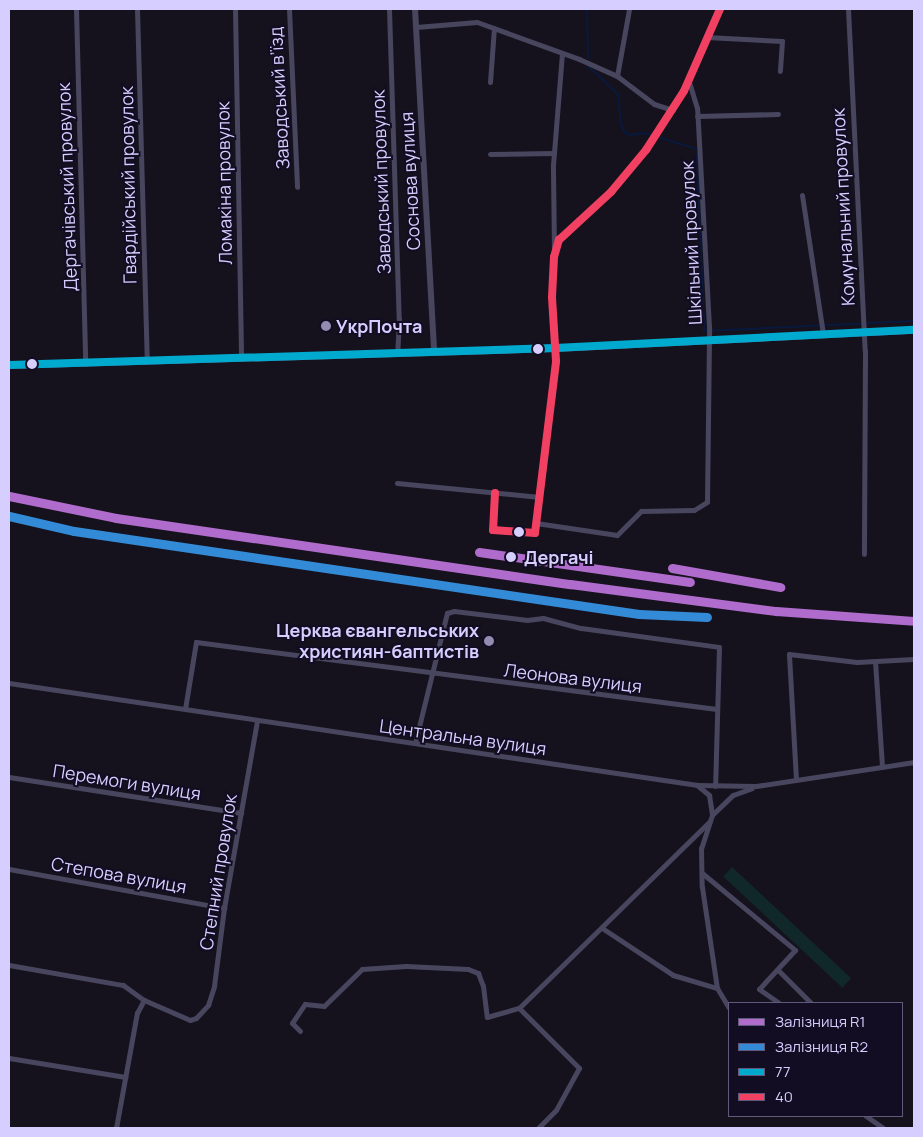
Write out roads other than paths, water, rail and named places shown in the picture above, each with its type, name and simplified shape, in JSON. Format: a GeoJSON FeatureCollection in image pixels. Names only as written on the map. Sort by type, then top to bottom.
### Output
{"type":"FeatureCollection","features":[{"type":"Feature","properties":{"kind":"main road"},"geometry":{"type":"LineString","coordinates":[[9,365],[555,348],[914,330]]}},
{"type":"Feature","properties":{"kind":"street","name":"Дергачівський провулок"},"geometry":{"type":"LineString","coordinates":[[76,9],[85,364]]}},
{"type":"Feature","properties":{"kind":"street","name":"Гвардійський провулок"},"geometry":{"type":"LineString","coordinates":[[137,9],[147,361]]}},
{"type":"Feature","properties":{"kind":"street","name":"Ломакіна провулок"},"geometry":{"type":"LineString","coordinates":[[235,9],[240,358]]}},
{"type":"Feature","properties":{"kind":"street","name":"Заводський в’їзд"},"geometry":{"type":"LineString","coordinates":[[289,9],[297,187]]}},
{"type":"Feature","properties":{"kind":"street","name":"Заводський провулок"},"geometry":{"type":"LineString","coordinates":[[389,9],[399,319],[397,354]]}},
{"type":"Feature","properties":{"kind":"street","name":"Соснова вулиця"},"geometry":{"type":"LineString","coordinates":[[416,9],[434,352]]}},
{"type":"Feature","properties":{"kind":"street"},"geometry":{"type":"LineString","coordinates":[[617,76],[629,9]]}},
{"type":"Feature","properties":{"kind":"street"},"geometry":{"type":"LineString","coordinates":[[554,257],[559,240],[611,192],[655,137],[689,82],[706,37],[720,9]]}},
{"type":"Feature","properties":{"kind":"street","name":"Комунальний провулок"},"geometry":{"type":"LineString","coordinates":[[848,9],[863,332],[864,554]]}},
{"type":"Feature","properties":{"kind":"street"},"geometry":{"type":"LineString","coordinates":[[416,27],[466,21],[494,28],[617,76],[637,94],[673,110]]}},
{"type":"Feature","properties":{"kind":"street"},"geometry":{"type":"LineString","coordinates":[[490,82],[494,28]]}},
{"type":"Feature","properties":{"kind":"street"},"geometry":{"type":"LineString","coordinates":[[706,37],[782,41],[780,71]]}},
{"type":"Feature","properties":{"kind":"street"},"geometry":{"type":"LineString","coordinates":[[495,493],[493,530],[535,533],[556,361],[552,297],[554,153],[562,53]]}},
{"type":"Feature","properties":{"kind":"street","name":"Шкільний провулок"},"geometry":{"type":"LineString","coordinates":[[536,523],[617,535],[631,517],[641,511],[694,510],[707,502],[710,340],[697,116],[689,82]]}},
{"type":"Feature","properties":{"kind":"street"},"geometry":{"type":"LineString","coordinates":[[697,116],[778,114]]}},
{"type":"Feature","properties":{"kind":"street"},"geometry":{"type":"LineString","coordinates":[[490,154],[554,153]]}},
{"type":"Feature","properties":{"kind":"street"},"geometry":{"type":"LineString","coordinates":[[802,195],[823,334]]}},
{"type":"Feature","properties":{"kind":"street"},"geometry":{"type":"LineString","coordinates":[[397,482],[539,497]]}},
{"type":"Feature","properties":{"kind":"street"},"geometry":{"type":"LineString","coordinates":[[415,743],[430,674],[447,613],[454,611],[527,620],[543,618],[581,628],[715,644],[720,650],[715,786]]}},
{"type":"Feature","properties":{"kind":"street","name":"Леонова вулиця"},"geometry":{"type":"LineString","coordinates":[[185,709],[196,642],[361,662],[430,674],[717,709]]}},
{"type":"Feature","properties":{"kind":"street"},"geometry":{"type":"LineString","coordinates":[[796,780],[789,654],[875,661],[914,659]]}},
{"type":"Feature","properties":{"kind":"street"},"geometry":{"type":"LineString","coordinates":[[875,661],[882,767]]}},
{"type":"Feature","properties":{"kind":"street","name":"Центральна вулиця"},"geometry":{"type":"LineString","coordinates":[[9,683],[697,785],[756,786],[914,762]]}},
{"type":"Feature","properties":{"kind":"street","name":"Степний провулок"},"geometry":{"type":"LineString","coordinates":[[144,1000],[190,1020],[208,1005],[214,986],[224,908],[257,720]]}},
{"type":"Feature","properties":{"kind":"street","name":"Перемоги вулиця"},"geometry":{"type":"LineString","coordinates":[[9,777],[241,813]]}},
{"type":"Feature","properties":{"kind":"street"},"geometry":{"type":"LineString","coordinates":[[697,785],[709,795],[711,818],[701,848],[702,873],[716,988],[728,1006]]}},
{"type":"Feature","properties":{"kind":"street"},"geometry":{"type":"LineString","coordinates":[[300,1031],[292,1023],[305,1004],[324,1006],[362,970],[406,966],[468,968],[478,973],[483,986],[486,1017],[519,1008],[602,928],[732,795],[756,786]]}},
{"type":"Feature","properties":{"kind":"street","name":"Степова вулиця"},"geometry":{"type":"LineString","coordinates":[[9,868],[224,908]]}},
{"type":"Feature","properties":{"kind":"street"},"geometry":{"type":"LineString","coordinates":[[702,873],[795,950],[759,990],[777,1002]]}},
{"type":"Feature","properties":{"kind":"street"},"geometry":{"type":"LineString","coordinates":[[602,928],[673,975],[716,988]]}},
{"type":"Feature","properties":{"kind":"street"},"geometry":{"type":"LineString","coordinates":[[9,964],[122,985],[144,1000],[136,1013],[116,1128]]}},
{"type":"Feature","properties":{"kind":"street"},"geometry":{"type":"LineString","coordinates":[[778,970],[810,1002]]}},
{"type":"Feature","properties":{"kind":"street"},"geometry":{"type":"LineString","coordinates":[[519,1008],[580,1068],[556,1110],[538,1128]]}},
{"type":"Feature","properties":{"kind":"street"},"geometry":{"type":"LineString","coordinates":[[9,1058],[125,1077]]}},
{"type":"Feature","properties":{"kind":"street"},"geometry":{"type":"LineString","coordinates":[[867,1117],[883,1128]]}},
{"type":"Feature","properties":{"kind":"waterway"},"geometry":{"type":"LineString","coordinates":[[587,9],[588,58]]}},
{"type":"Feature","properties":{"kind":"waterway"},"geometry":{"type":"LineString","coordinates":[[588,66],[618,94],[621,124],[625,133],[630,135],[644,133],[697,149]]}},
{"type":"Feature","properties":{"kind":"waterway"},"geometry":{"type":"LineString","coordinates":[[697,154],[704,331],[914,321]]}},
{"type":"Feature","properties":{"kind":"rail line","name":"R1"},"geometry":{"type":"LineString","coordinates":[[9,496],[116,518],[570,584],[776,611],[914,621]]}},
{"type":"Feature","properties":{"kind":"rail line","name":"R2"},"geometry":{"type":"LineString","coordinates":[[9,516],[74,531],[639,614],[707,617]]}},
{"type":"Feature","properties":{"kind":"rail line","name":"R1"},"geometry":{"type":"LineString","coordinates":[[479,552],[690,582]]}},
{"type":"Feature","properties":{"kind":"rail line","name":"R1"},"geometry":{"type":"LineString","coordinates":[[672,568],[780,587]]}},
{"type":"Feature","properties":{"kind":"place","name":"УкрПочта"},"geometry":{"type":"Point","coordinates":[326,326]}},
{"type":"Feature","properties":{"kind":"place","name":"Дергачі"},"geometry":{"type":"Point","coordinates":[511,557]}},
{"type":"Feature","properties":{"kind":"place","name":"Церква євангельських християн-баптистів"},"geometry":{"type":"Point","coordinates":[489,641]}}]}
